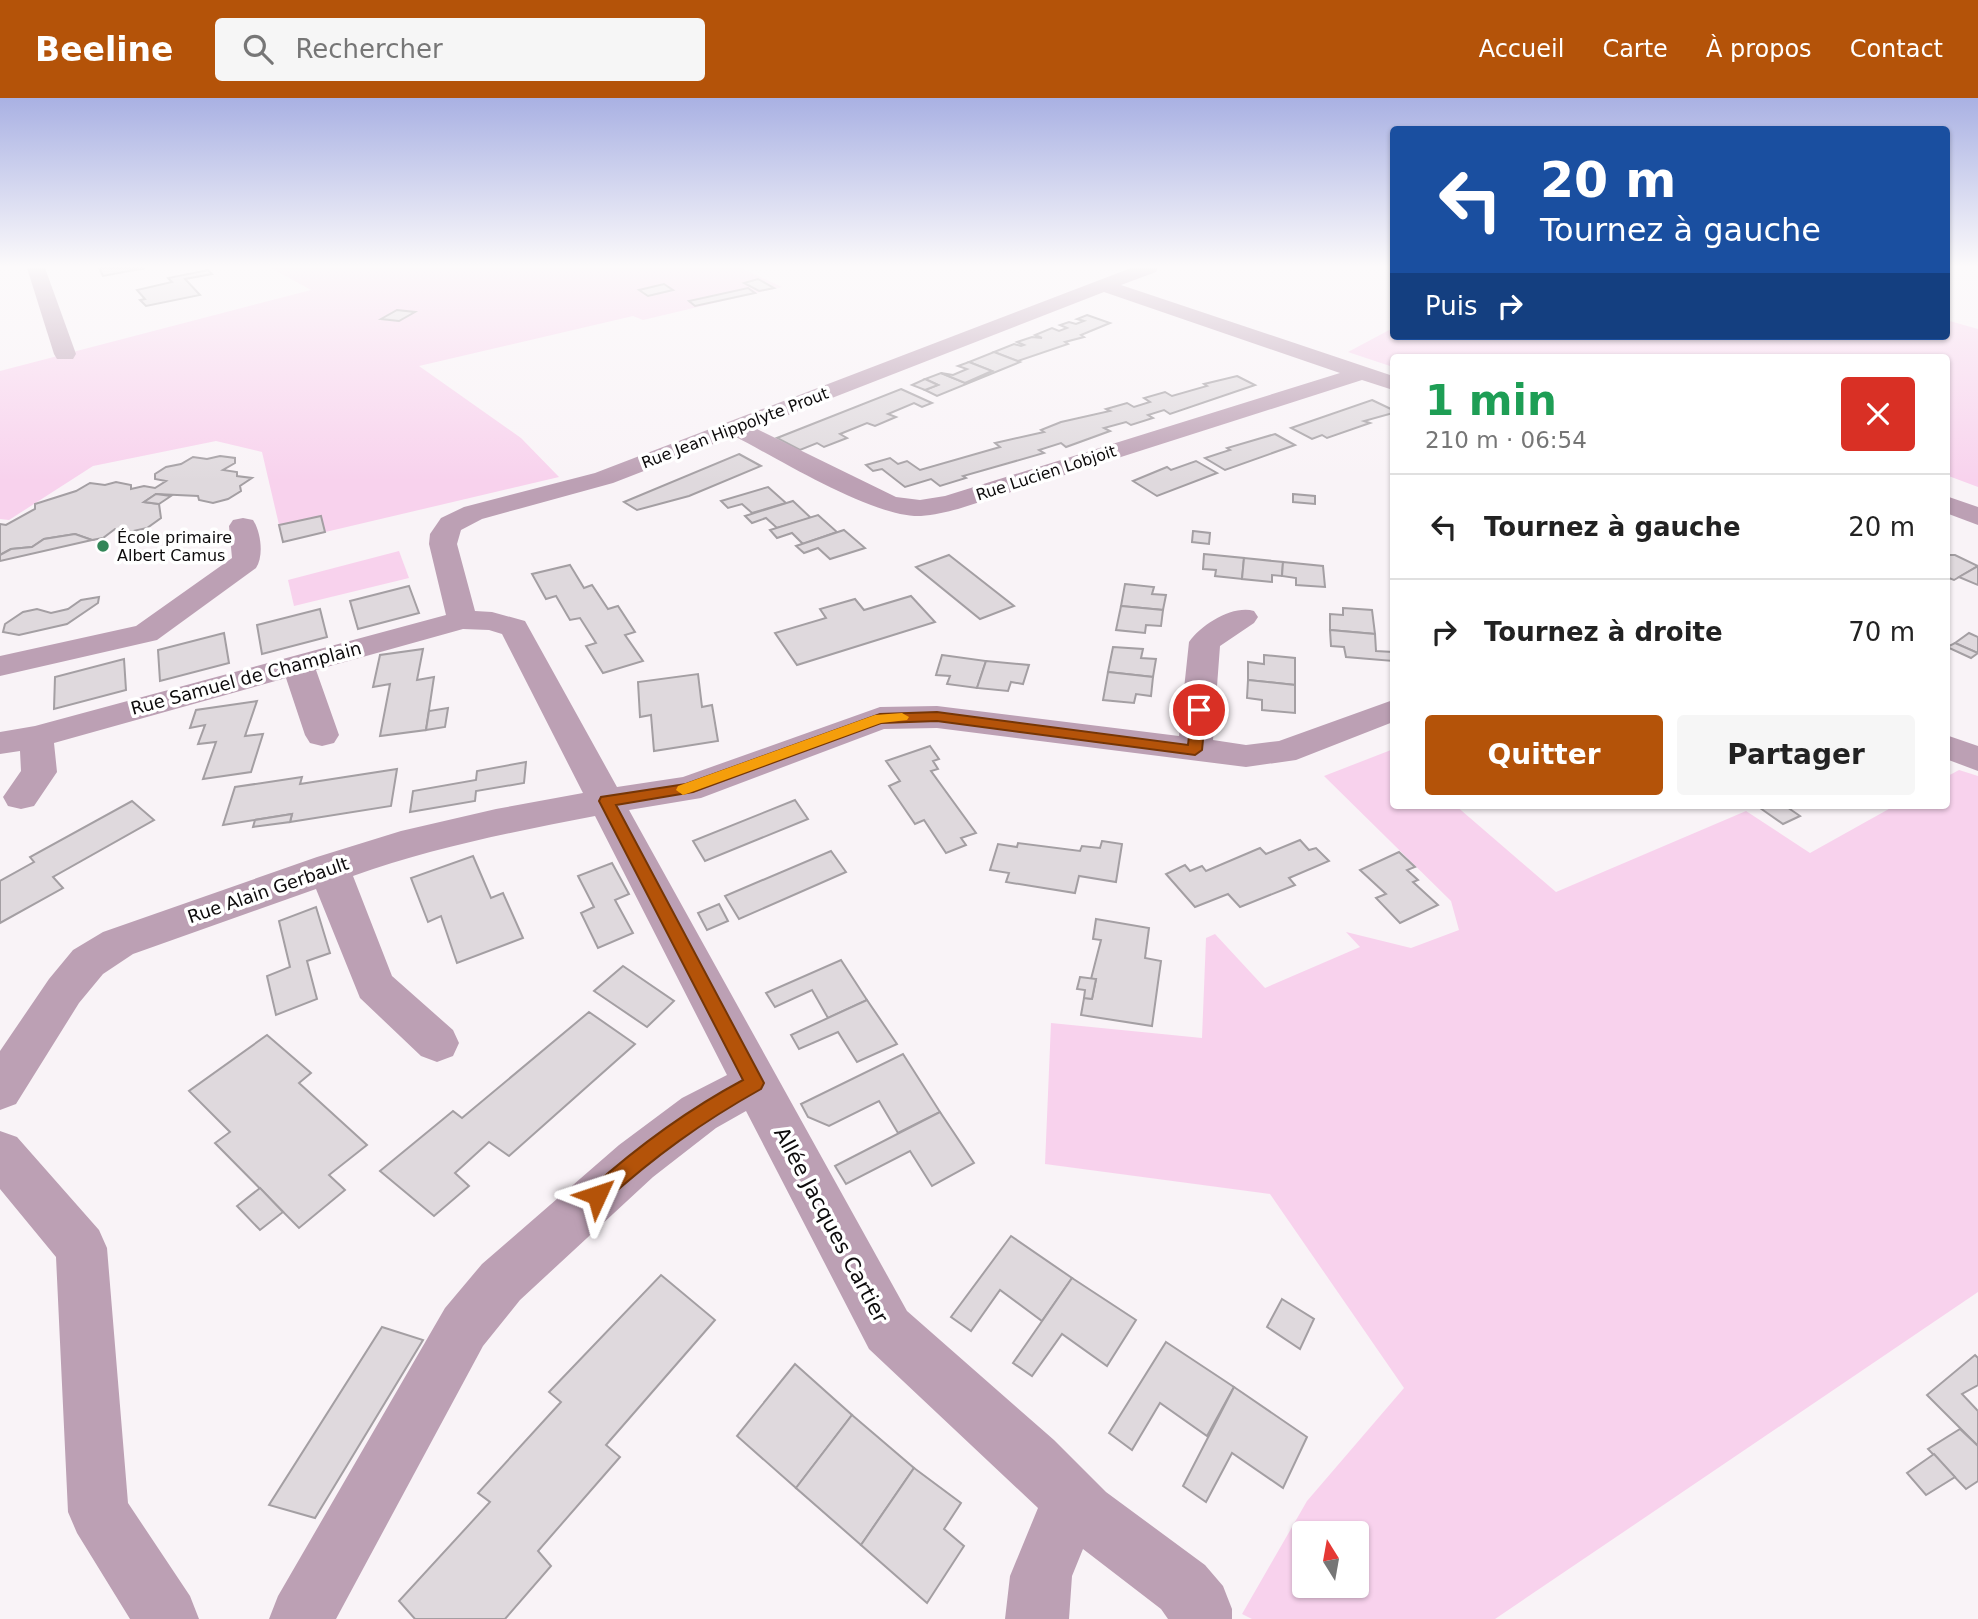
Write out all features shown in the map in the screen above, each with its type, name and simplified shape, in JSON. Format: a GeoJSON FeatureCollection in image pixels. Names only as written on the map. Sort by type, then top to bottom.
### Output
{"type":"FeatureCollection","features":[{"type":"Feature","properties":{"kind":"street"},"geometry":{"type":"LineString","coordinates":[[60,339],[65,354]]}},
{"type":"Feature","properties":{"kind":"street","name":"Rue Jean Hippolyte Prout"},"geometry":{"type":"LineString","coordinates":[[477,621],[443,544],[444,534],[451,524],[473,513],[604,478],[965,339]]}},
{"type":"Feature","properties":{"kind":"street"},"geometry":{"type":"LineString","coordinates":[[1262,339],[1390,382]]}},
{"type":"Feature","properties":{"kind":"street","name":"Rue Lucien Lobjoit"},"geometry":{"type":"LineString","coordinates":[[737,428],[864,494],[891,505],[920,508],[963,499],[1362,373]]}},
{"type":"Feature","properties":{"kind":"street"},"geometry":{"type":"LineString","coordinates":[[1950,506],[1978,517]]}},
{"type":"Feature","properties":{"kind":"street"},"geometry":{"type":"LineString","coordinates":[[0,666],[146,634],[246,562],[243,526]]}},
{"type":"Feature","properties":{"kind":"street"},"geometry":{"type":"LineString","coordinates":[[1195,750],[1205,642],[1243,617]]}},
{"type":"Feature","properties":{"kind":"street","name":"Rue Samuel de Champlain"},"geometry":{"type":"LineString","coordinates":[[0,743],[36,737],[297,663],[477,621]]}},
{"type":"Feature","properties":{"kind":"street","name":"Allée Jacques Cartier"},"geometry":{"type":"LineString","coordinates":[[477,621],[514,628],[888,1330],[1085,1513],[1183,1587],[1200,1609],[1200,1619]]}},
{"type":"Feature","properties":{"kind":"street"},"geometry":{"type":"LineString","coordinates":[[297,663],[322,735]]}},
{"type":"Feature","properties":{"kind":"street","name":"Rue Alain Gerbault"},"geometry":{"type":"LineString","coordinates":[[0,1090],[64,991],[88,962],[118,943],[331,867],[424,839],[606,801],[688,789],[880,718],[937,717],[1246,756],[1284,752],[1390,711]]}},
{"type":"Feature","properties":{"kind":"street"},"geometry":{"type":"LineString","coordinates":[[21,797],[39,772],[36,737]]}},
{"type":"Feature","properties":{"kind":"street"},"geometry":{"type":"LineString","coordinates":[[1950,748],[1978,759]]}},
{"type":"Feature","properties":{"kind":"street"},"geometry":{"type":"LineString","coordinates":[[331,867],[336,889],[375,986],[438,1043]]}},
{"type":"Feature","properties":{"kind":"street"},"geometry":{"type":"LineString","coordinates":[[301,1619],[464,1327],[501,1282],[636,1161],[699,1114],[755,1083]]}},
{"type":"Feature","properties":{"kind":"street"},"geometry":{"type":"LineString","coordinates":[[0,1153],[81,1248],[98,1512],[167,1619]]}},
{"type":"Feature","properties":{"kind":"street"},"geometry":{"type":"LineString","coordinates":[[1037,1619],[1041,1576],[1072,1499]]}},
{"type":"Feature","properties":{"kind":"shaded area"},"geometry":{"type":"Polygon","coordinates":[[[123,339],[535,339],[419,366],[521,438],[559,477],[283,542],[262,452],[216,441],[93,466],[9,520],[0,519],[0,371],[123,339]]]}},
{"type":"Feature","properties":{"kind":"shaded area"},"geometry":{"type":"Polygon","coordinates":[[[1372,339],[1978,339],[1978,487],[1950,476],[1950,354],[1390,354],[1390,366],[1348,352],[1372,339]]]}},
{"type":"Feature","properties":{"kind":"shaded area"},"geometry":{"type":"Polygon","coordinates":[[[399,551],[409,578],[294,606],[288,580],[399,551]]]}},
{"type":"Feature","properties":{"kind":"shaded area"},"geometry":{"type":"Polygon","coordinates":[[[1390,750],[1390,809],[1460,809],[1556,892],[1746,811],[1810,853],[1889,809],[1950,809],[1950,775],[1959,770],[1978,776],[1978,1292],[1495,1619],[1252,1619],[1242,1614],[1292,1527],[1292,1598],[1369,1598],[1369,1521],[1295,1521],[1307,1501],[1404,1388],[1270,1194],[1045,1164],[1051,1023],[1202,1038],[1206,938],[1215,934],[1265,988],[1360,947],[1346,932],[1411,948],[1459,930],[1451,901],[1324,776],[1390,750]]]}},
{"type":"Feature","properties":{"kind":"building"},"geometry":{"type":"Polygon","coordinates":[[[1026,339],[1076,339],[1018,361],[994,352],[1014,344],[1024,345],[1017,342],[1026,339]]]}},
{"type":"Feature","properties":{"kind":"building"},"geometry":{"type":"Polygon","coordinates":[[[994,352],[1020,362],[937,396],[925,390],[938,385],[925,379],[941,373],[965,383],[992,371],[969,362],[994,352]]]}},
{"type":"Feature","properties":{"kind":"building"},"geometry":{"type":"Polygon","coordinates":[[[969,362],[992,371],[965,383],[941,373],[953,375],[967,369],[958,366],[969,362]]]}},
{"type":"Feature","properties":{"kind":"building"},"geometry":{"type":"Polygon","coordinates":[[[1237,376],[1255,385],[1170,414],[1164,410],[1148,415],[1153,418],[1131,425],[1126,422],[1104,428],[1110,431],[1066,447],[1061,443],[1039,450],[1044,453],[963,476],[966,478],[940,486],[931,479],[905,487],[882,469],[873,471],[866,465],[890,458],[898,464],[907,461],[920,470],[1000,447],[995,443],[1044,432],[1041,430],[1061,422],[1110,411],[1106,409],[1127,403],[1134,407],[1150,402],[1144,398],[1165,392],[1172,396],[1237,376]]]}},
{"type":"Feature","properties":{"kind":"building"},"geometry":{"type":"Polygon","coordinates":[[[925,379],[938,385],[925,390],[912,385],[925,379]]]}},
{"type":"Feature","properties":{"kind":"building"},"geometry":{"type":"Polygon","coordinates":[[[901,389],[932,403],[922,407],[914,403],[888,414],[896,417],[875,426],[867,423],[840,434],[847,438],[824,447],[817,443],[800,450],[777,438],[901,389]]]}},
{"type":"Feature","properties":{"kind":"building"},"geometry":{"type":"Polygon","coordinates":[[[1372,400],[1390,409],[1390,414],[1364,421],[1370,423],[1327,438],[1322,435],[1312,439],[1291,428],[1372,400]]]}},
{"type":"Feature","properties":{"kind":"building"},"geometry":{"type":"Polygon","coordinates":[[[1275,434],[1295,445],[1225,470],[1205,458],[1230,450],[1227,448],[1275,434]]]}},
{"type":"Feature","properties":{"kind":"building"},"geometry":{"type":"Polygon","coordinates":[[[739,454],[761,466],[689,496],[637,510],[624,502],[739,454]]]}},
{"type":"Feature","properties":{"kind":"building"},"geometry":{"type":"Polygon","coordinates":[[[220,456],[235,458],[235,463],[223,470],[252,478],[240,486],[241,491],[228,499],[213,503],[199,500],[198,496],[156,494],[144,502],[159,504],[161,518],[147,528],[129,532],[115,529],[103,538],[92,540],[75,534],[44,539],[32,547],[11,549],[0,555],[0,524],[6,525],[35,509],[35,504],[76,491],[90,483],[105,485],[116,482],[131,485],[131,489],[144,486],[155,488],[166,481],[155,479],[155,474],[166,467],[181,464],[193,457],[207,459],[220,456]]]}},
{"type":"Feature","properties":{"kind":"building"},"geometry":{"type":"Polygon","coordinates":[[[1196,461],[1217,473],[1157,496],[1133,481],[1167,467],[1171,470],[1196,461]]]}},
{"type":"Feature","properties":{"kind":"building"},"geometry":{"type":"Polygon","coordinates":[[[768,487],[786,503],[752,513],[742,504],[728,508],[721,501],[768,487]]]}},
{"type":"Feature","properties":{"kind":"building"},"geometry":{"type":"Polygon","coordinates":[[[156,494],[171,496],[159,504],[144,502],[156,494]]]}},
{"type":"Feature","properties":{"kind":"building"},"geometry":{"type":"Polygon","coordinates":[[[1293,494],[1315,496],[1315,504],[1293,502],[1293,494]]]}},
{"type":"Feature","properties":{"kind":"building"},"geometry":{"type":"Polygon","coordinates":[[[793,501],[811,518],[777,528],[766,518],[752,523],[745,516],[793,501]]]}},
{"type":"Feature","properties":{"kind":"building"},"geometry":{"type":"Polygon","coordinates":[[[818,515],[837,532],[803,544],[792,533],[777,538],[770,530],[818,515]]]}},
{"type":"Feature","properties":{"kind":"building"},"geometry":{"type":"Polygon","coordinates":[[[321,516],[325,532],[283,542],[279,525],[321,516]]]}},
{"type":"Feature","properties":{"kind":"building"},"geometry":{"type":"Polygon","coordinates":[[[844,530],[865,548],[830,559],[818,548],[804,553],[796,546],[844,530]]]}},
{"type":"Feature","properties":{"kind":"building"},"geometry":{"type":"Polygon","coordinates":[[[1193,531],[1210,533],[1209,544],[1192,542],[1193,531]]]}},
{"type":"Feature","properties":{"kind":"building"},"geometry":{"type":"Polygon","coordinates":[[[75,534],[92,540],[0,561],[0,555],[11,549],[32,547],[44,539],[75,534]]]}},
{"type":"Feature","properties":{"kind":"building"},"geometry":{"type":"Polygon","coordinates":[[[1204,554],[1244,558],[1242,579],[1215,576],[1216,570],[1203,569],[1204,554]]]}},
{"type":"Feature","properties":{"kind":"building"},"geometry":{"type":"Polygon","coordinates":[[[949,555],[1014,606],[980,619],[916,567],[949,555]]]}},
{"type":"Feature","properties":{"kind":"building"},"geometry":{"type":"Polygon","coordinates":[[[1950,555],[1978,566],[1954,580],[1950,578],[1950,555]]]}},
{"type":"Feature","properties":{"kind":"building"},"geometry":{"type":"Polygon","coordinates":[[[1244,558],[1283,562],[1282,576],[1272,575],[1272,582],[1242,579],[1244,558]]]}},
{"type":"Feature","properties":{"kind":"building"},"geometry":{"type":"Polygon","coordinates":[[[1283,562],[1323,566],[1325,587],[1296,585],[1296,578],[1282,576],[1283,562]]]}},
{"type":"Feature","properties":{"kind":"building"},"geometry":{"type":"Polygon","coordinates":[[[570,565],[584,588],[592,585],[608,609],[618,606],[635,632],[625,635],[643,661],[603,673],[586,646],[596,643],[580,618],[570,620],[556,596],[546,599],[532,574],[570,565]]]}},
{"type":"Feature","properties":{"kind":"building"},"geometry":{"type":"Polygon","coordinates":[[[1978,566],[1978,585],[1959,577],[1978,566]]]}},
{"type":"Feature","properties":{"kind":"building"},"geometry":{"type":"Polygon","coordinates":[[[1125,584],[1154,587],[1152,594],[1166,595],[1163,610],[1121,606],[1125,584]]]}},
{"type":"Feature","properties":{"kind":"building"},"geometry":{"type":"Polygon","coordinates":[[[409,586],[419,613],[358,629],[350,601],[409,586]]]}},
{"type":"Feature","properties":{"kind":"building"},"geometry":{"type":"Polygon","coordinates":[[[911,596],[935,622],[797,665],[775,633],[826,618],[820,609],[855,599],[864,610],[911,596]]]}},
{"type":"Feature","properties":{"kind":"building"},"geometry":{"type":"Polygon","coordinates":[[[99,597],[98,603],[67,624],[19,635],[3,632],[5,624],[23,612],[37,609],[51,613],[68,609],[81,600],[99,597]]]}},
{"type":"Feature","properties":{"kind":"building"},"geometry":{"type":"Polygon","coordinates":[[[1121,606],[1163,610],[1161,626],[1146,625],[1145,633],[1116,630],[1121,606]]]}},
{"type":"Feature","properties":{"kind":"building"},"geometry":{"type":"Polygon","coordinates":[[[1343,608],[1372,610],[1375,634],[1330,630],[1330,614],[1343,615],[1343,608]]]}},
{"type":"Feature","properties":{"kind":"building"},"geometry":{"type":"Polygon","coordinates":[[[320,609],[327,637],[262,654],[257,625],[320,609]]]}},
{"type":"Feature","properties":{"kind":"building"},"geometry":{"type":"Polygon","coordinates":[[[1330,630],[1375,634],[1376,651],[1390,652],[1390,661],[1346,657],[1344,647],[1331,646],[1330,630]]]}},
{"type":"Feature","properties":{"kind":"building"},"geometry":{"type":"Polygon","coordinates":[[[224,633],[229,663],[160,681],[158,650],[224,633]]]}},
{"type":"Feature","properties":{"kind":"building"},"geometry":{"type":"Polygon","coordinates":[[[1969,633],[1978,637],[1978,653],[1955,643],[1969,633]]]}},
{"type":"Feature","properties":{"kind":"building"},"geometry":{"type":"Polygon","coordinates":[[[1955,643],[1978,653],[1971,658],[1950,648],[1955,643]]]}},
{"type":"Feature","properties":{"kind":"building"},"geometry":{"type":"Polygon","coordinates":[[[1113,647],[1143,649],[1141,658],[1156,659],[1153,677],[1108,672],[1113,647]]]}},
{"type":"Feature","properties":{"kind":"building"},"geometry":{"type":"Polygon","coordinates":[[[423,649],[417,680],[434,677],[426,730],[380,736],[390,684],[373,687],[380,655],[423,649]]]}},
{"type":"Feature","properties":{"kind":"building"},"geometry":{"type":"Polygon","coordinates":[[[942,655],[986,661],[977,688],[947,684],[950,676],[936,675],[942,655]]]}},
{"type":"Feature","properties":{"kind":"building"},"geometry":{"type":"Polygon","coordinates":[[[1264,655],[1295,658],[1295,685],[1248,680],[1248,662],[1264,664],[1264,655]]]}},
{"type":"Feature","properties":{"kind":"building"},"geometry":{"type":"Polygon","coordinates":[[[124,659],[126,690],[54,709],[55,677],[124,659]]]}},
{"type":"Feature","properties":{"kind":"building"},"geometry":{"type":"Polygon","coordinates":[[[986,661],[1029,665],[1023,684],[1011,682],[1008,691],[977,688],[986,661]]]}},
{"type":"Feature","properties":{"kind":"building"},"geometry":{"type":"Polygon","coordinates":[[[1108,672],[1153,677],[1151,696],[1136,694],[1134,703],[1103,700],[1108,672]]]}},
{"type":"Feature","properties":{"kind":"building"},"geometry":{"type":"Polygon","coordinates":[[[698,674],[702,707],[712,705],[718,741],[654,751],[651,715],[640,717],[638,682],[698,674]]]}},
{"type":"Feature","properties":{"kind":"building"},"geometry":{"type":"Polygon","coordinates":[[[1248,680],[1295,685],[1295,713],[1262,710],[1262,700],[1247,698],[1248,680]]]}},
{"type":"Feature","properties":{"kind":"building"},"geometry":{"type":"Polygon","coordinates":[[[257,701],[245,736],[263,734],[251,772],[203,779],[216,742],[198,744],[205,725],[190,728],[196,710],[257,701]]]}},
{"type":"Feature","properties":{"kind":"building"},"geometry":{"type":"Polygon","coordinates":[[[448,708],[445,727],[426,730],[429,711],[448,708]]]}},
{"type":"Feature","properties":{"kind":"building"},"geometry":{"type":"Polygon","coordinates":[[[930,746],[939,759],[933,761],[938,769],[931,771],[976,833],[961,838],[966,845],[946,853],[924,820],[915,824],[889,786],[900,781],[886,761],[930,746]]]}},
{"type":"Feature","properties":{"kind":"building"},"geometry":{"type":"Polygon","coordinates":[[[526,762],[524,783],[476,791],[475,801],[410,812],[413,791],[476,780],[477,771],[526,762]]]}},
{"type":"Feature","properties":{"kind":"building"},"geometry":{"type":"Polygon","coordinates":[[[397,769],[391,806],[290,822],[292,814],[223,825],[235,787],[302,777],[300,784],[397,769]]]}},
{"type":"Feature","properties":{"kind":"building"},"geometry":{"type":"Polygon","coordinates":[[[795,800],[808,819],[705,861],[693,841],[795,800]]]}},
{"type":"Feature","properties":{"kind":"building"},"geometry":{"type":"Polygon","coordinates":[[[132,801],[154,820],[53,877],[63,888],[0,923],[0,881],[34,862],[30,857],[132,801]]]}},
{"type":"Feature","properties":{"kind":"building"},"geometry":{"type":"Polygon","coordinates":[[[1761,809],[1790,809],[1800,816],[1783,824],[1761,809]]]}},
{"type":"Feature","properties":{"kind":"building"},"geometry":{"type":"Polygon","coordinates":[[[292,814],[290,822],[253,827],[255,820],[292,814]]]}},
{"type":"Feature","properties":{"kind":"building"},"geometry":{"type":"Polygon","coordinates":[[[1300,840],[1309,850],[1316,848],[1329,861],[1289,878],[1295,885],[1240,907],[1228,894],[1195,907],[1166,874],[1185,865],[1190,871],[1202,866],[1206,871],[1260,848],[1266,854],[1300,840]]]}},
{"type":"Feature","properties":{"kind":"building"},"geometry":{"type":"Polygon","coordinates":[[[1102,841],[1122,844],[1116,882],[1079,876],[1075,893],[1006,882],[1009,873],[990,870],[998,844],[1017,847],[1018,843],[1080,851],[1082,846],[1100,848],[1102,841]]]}},
{"type":"Feature","properties":{"kind":"building"},"geometry":{"type":"Polygon","coordinates":[[[831,851],[846,872],[739,919],[725,896],[831,851]]]}},
{"type":"Feature","properties":{"kind":"building"},"geometry":{"type":"Polygon","coordinates":[[[1399,852],[1415,867],[1407,870],[1418,880],[1413,882],[1438,905],[1400,923],[1376,898],[1386,894],[1360,870],[1399,852]]]}},
{"type":"Feature","properties":{"kind":"building"},"geometry":{"type":"Polygon","coordinates":[[[473,856],[491,898],[503,893],[523,938],[457,963],[441,916],[428,922],[411,878],[473,856]]]}},
{"type":"Feature","properties":{"kind":"building"},"geometry":{"type":"Polygon","coordinates":[[[612,863],[629,894],[615,900],[633,933],[598,948],[581,913],[594,907],[578,876],[612,863]]]}},
{"type":"Feature","properties":{"kind":"building"},"geometry":{"type":"Polygon","coordinates":[[[719,904],[728,921],[707,930],[698,913],[719,904]]]}},
{"type":"Feature","properties":{"kind":"building"},"geometry":{"type":"Polygon","coordinates":[[[316,907],[330,953],[307,961],[317,999],[276,1015],[267,976],[290,967],[279,921],[316,907]]]}},
{"type":"Feature","properties":{"kind":"building"},"geometry":{"type":"Polygon","coordinates":[[[1096,919],[1149,928],[1145,958],[1161,961],[1152,1026],[1081,1015],[1084,998],[1092,999],[1096,979],[1091,979],[1101,940],[1093,939],[1096,919]]]}},
{"type":"Feature","properties":{"kind":"building"},"geometry":{"type":"Polygon","coordinates":[[[841,960],[867,1000],[828,1018],[812,990],[775,1007],[766,993],[841,960]]]}},
{"type":"Feature","properties":{"kind":"building"},"geometry":{"type":"Polygon","coordinates":[[[623,966],[674,1001],[647,1027],[594,991],[623,966]]]}},
{"type":"Feature","properties":{"kind":"building"},"geometry":{"type":"Polygon","coordinates":[[[1080,977],[1096,979],[1092,999],[1084,998],[1085,990],[1077,989],[1080,977]]]}},
{"type":"Feature","properties":{"kind":"building"},"geometry":{"type":"Polygon","coordinates":[[[867,1000],[897,1044],[857,1062],[838,1032],[799,1049],[791,1035],[867,1000]]]}},
{"type":"Feature","properties":{"kind":"building"},"geometry":{"type":"Polygon","coordinates":[[[589,1012],[635,1044],[509,1156],[489,1142],[455,1173],[469,1186],[434,1216],[380,1171],[453,1111],[462,1118],[589,1012]]]}},
{"type":"Feature","properties":{"kind":"building"},"geometry":{"type":"Polygon","coordinates":[[[267,1035],[311,1073],[299,1083],[367,1145],[329,1175],[345,1190],[299,1228],[215,1143],[230,1132],[189,1091],[267,1035]]]}},
{"type":"Feature","properties":{"kind":"building"},"geometry":{"type":"Polygon","coordinates":[[[903,1054],[940,1112],[898,1133],[879,1101],[829,1126],[808,1117],[801,1104],[903,1054]]]}},
{"type":"Feature","properties":{"kind":"building"},"geometry":{"type":"Polygon","coordinates":[[[940,1112],[974,1163],[932,1186],[910,1151],[846,1184],[835,1166],[940,1112]]]}},
{"type":"Feature","properties":{"kind":"building"},"geometry":{"type":"Polygon","coordinates":[[[260,1188],[283,1212],[260,1230],[237,1206],[260,1188]]]}},
{"type":"Feature","properties":{"kind":"building"},"geometry":{"type":"Polygon","coordinates":[[[1011,1236],[1072,1278],[1042,1321],[1000,1290],[971,1331],[951,1317],[1011,1236]]]}},
{"type":"Feature","properties":{"kind":"building"},"geometry":{"type":"Polygon","coordinates":[[[661,1275],[715,1320],[606,1445],[620,1457],[538,1551],[551,1566],[505,1619],[415,1619],[399,1601],[490,1502],[478,1493],[561,1402],[549,1392],[661,1275]]]}},
{"type":"Feature","properties":{"kind":"building"},"geometry":{"type":"Polygon","coordinates":[[[1072,1278],[1136,1320],[1107,1366],[1062,1334],[1032,1376],[1013,1363],[1072,1278]]]}},
{"type":"Feature","properties":{"kind":"building"},"geometry":{"type":"Polygon","coordinates":[[[1282,1299],[1314,1319],[1300,1349],[1267,1327],[1282,1299]]]}},
{"type":"Feature","properties":{"kind":"building"},"geometry":{"type":"Polygon","coordinates":[[[382,1327],[423,1340],[315,1518],[269,1505],[382,1327]]]}},
{"type":"Feature","properties":{"kind":"building"},"geometry":{"type":"Polygon","coordinates":[[[1166,1342],[1234,1387],[1207,1436],[1160,1403],[1132,1450],[1109,1433],[1166,1342]]]}},
{"type":"Feature","properties":{"kind":"building"},"geometry":{"type":"Polygon","coordinates":[[[1975,1355],[1978,1358],[1978,1385],[1962,1394],[1978,1411],[1978,1446],[1927,1395],[1975,1355]]]}},
{"type":"Feature","properties":{"kind":"building"},"geometry":{"type":"Polygon","coordinates":[[[795,1364],[852,1415],[796,1488],[737,1436],[795,1364]]]}},
{"type":"Feature","properties":{"kind":"building"},"geometry":{"type":"Polygon","coordinates":[[[1234,1387],[1307,1437],[1283,1488],[1232,1453],[1206,1502],[1183,1486],[1234,1387]]]}},
{"type":"Feature","properties":{"kind":"building"},"geometry":{"type":"Polygon","coordinates":[[[852,1415],[914,1468],[861,1545],[796,1488],[852,1415]]]}},
{"type":"Feature","properties":{"kind":"building"},"geometry":{"type":"Polygon","coordinates":[[[1960,1429],[1978,1446],[1978,1481],[1966,1489],[1928,1449],[1960,1429]]]}},
{"type":"Feature","properties":{"kind":"building"},"geometry":{"type":"Polygon","coordinates":[[[1934,1454],[1955,1477],[1926,1495],[1907,1473],[1934,1454]]]}},
{"type":"Feature","properties":{"kind":"building"},"geometry":{"type":"Polygon","coordinates":[[[914,1468],[961,1503],[944,1529],[964,1546],[927,1603],[861,1545],[914,1468]]]}},
{"type":"Feature","properties":{"kind":"slow traffic"},"geometry":{"type":"LineString","coordinates":[[683,790],[880,718],[902,717]]}},
{"type":"Feature","properties":{"kind":"place","name":"École primaire Albert Camus"},"geometry":{"type":"Point","coordinates":[103,546]}},
{"type":"Feature","properties":{"kind":"route"},"geometry":{"type":"LineString","coordinates":[[597,1195],[636,1161],[699,1114],[755,1083],[606,801],[688,789],[880,718],[937,717],[1195,750],[1199,710]]}}]}
